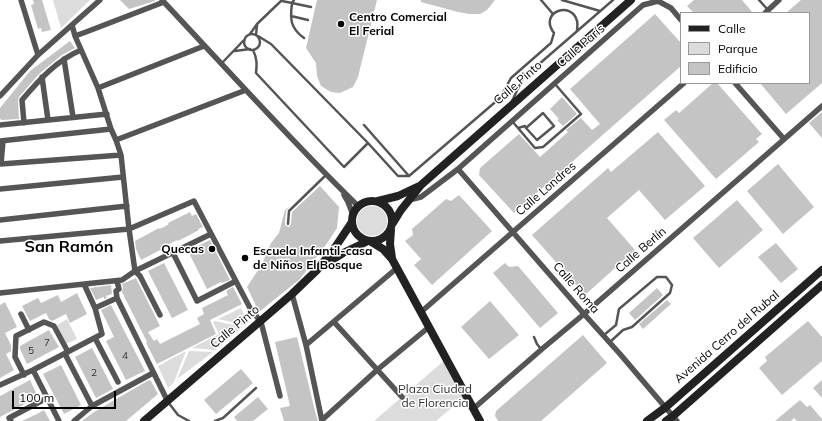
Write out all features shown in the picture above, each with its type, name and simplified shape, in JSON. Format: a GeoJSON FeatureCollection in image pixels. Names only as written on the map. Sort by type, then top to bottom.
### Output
{"type":"FeatureCollection","features":[{"type":"Feature","properties":{"kind":"street"},"geometry":{"type":"LineString","coordinates":[[21,0],[38,55]]}},
{"type":"Feature","properties":{"kind":"street"},"geometry":{"type":"LineString","coordinates":[[0,96],[38,55],[100,0]]}},
{"type":"Feature","properties":{"kind":"street","name":"Calle Pinto"},"geometry":{"type":"LineString","coordinates":[[392,225],[408,200],[421,185],[631,0]]}},
{"type":"Feature","properties":{"kind":"street"},"geometry":{"type":"LineString","coordinates":[[766,12],[779,0]]}},
{"type":"Feature","properties":{"kind":"street"},"geometry":{"type":"LineString","coordinates":[[75,36],[163,1],[326,175],[358,206]]}},
{"type":"Feature","properties":{"kind":"street","name":"Calle París"},"geometry":{"type":"LineString","coordinates":[[408,200],[421,197],[458,169],[643,5],[658,1],[671,8],[680,19]]}},
{"type":"Feature","properties":{"kind":"street"},"geometry":{"type":"LineString","coordinates":[[72,25],[75,36],[98,88],[121,155],[129,229],[136,271],[160,315]]}},
{"type":"Feature","properties":{"kind":"street"},"geometry":{"type":"LineString","coordinates":[[98,88],[204,46]]}},
{"type":"Feature","properties":{"kind":"street"},"geometry":{"type":"LineString","coordinates":[[24,123],[22,100],[42,77],[70,54],[81,50]]}},
{"type":"Feature","properties":{"kind":"street"},"geometry":{"type":"LineString","coordinates":[[64,59],[73,117]]}},
{"type":"Feature","properties":{"kind":"street"},"geometry":{"type":"LineString","coordinates":[[42,77],[48,120]]}},
{"type":"Feature","properties":{"kind":"street","name":"Calle Londres"},"geometry":{"type":"LineString","coordinates":[[421,312],[683,84]]}},
{"type":"Feature","properties":{"kind":"street"},"geometry":{"type":"LineString","coordinates":[[736,84],[784,139]]}},
{"type":"Feature","properties":{"kind":"street"},"geometry":{"type":"LineString","coordinates":[[116,140],[246,90]]}},
{"type":"Feature","properties":{"kind":"street","name":"Calle Berlín"},"geometry":{"type":"LineString","coordinates":[[473,409],[822,106]]}},
{"type":"Feature","properties":{"kind":"street"},"geometry":{"type":"LineString","coordinates":[[0,125],[106,114]]}},
{"type":"Feature","properties":{"kind":"street"},"geometry":{"type":"LineString","coordinates":[[111,129],[1,141],[1,164],[121,155]]}},
{"type":"Feature","properties":{"kind":"street","name":"Calle Roma"},"geometry":{"type":"LineString","coordinates":[[458,169],[666,407],[672,419]]}},
{"type":"Feature","properties":{"kind":"street"},"geometry":{"type":"LineString","coordinates":[[0,189],[123,177]]}},
{"type":"Feature","properties":{"kind":"street","name":"Calle Pinto"},"geometry":{"type":"LineString","coordinates":[[378,201],[398,196],[421,185]]}},
{"type":"Feature","properties":{"kind":"street"},"geometry":{"type":"LineString","coordinates":[[338,186],[348,202],[354,228],[357,234],[383,249],[392,259],[480,421]]}},
{"type":"Feature","properties":{"kind":"street"},"geometry":{"type":"LineString","coordinates":[[352,219],[355,210],[364,202],[371,200],[378,201],[389,208],[392,214],[390,244],[392,259]]}},
{"type":"Feature","properties":{"kind":"street"},"geometry":{"type":"LineString","coordinates":[[0,241],[129,229],[194,201],[250,308],[261,322],[280,396]]}},
{"type":"Feature","properties":{"kind":"street"},"geometry":{"type":"LineString","coordinates":[[0,220],[127,206]]}},
{"type":"Feature","properties":{"kind":"street","name":"Calle Pinto"},"geometry":{"type":"LineString","coordinates":[[144,421],[261,322],[317,270],[336,246],[352,219]]}},
{"type":"Feature","properties":{"kind":"street"},"geometry":{"type":"LineString","coordinates":[[369,241],[380,240],[385,237],[389,233],[392,225]]}},
{"type":"Feature","properties":{"kind":"street"},"geometry":{"type":"LineString","coordinates":[[0,293],[122,280],[136,271],[211,234]]}},
{"type":"Feature","properties":{"kind":"street","name":"Calle Pinto"},"geometry":{"type":"LineString","coordinates":[[317,270],[342,253],[369,241]]}},
{"type":"Feature","properties":{"kind":"street"},"geometry":{"type":"LineString","coordinates":[[173,253],[198,301],[236,281]]}},
{"type":"Feature","properties":{"kind":"street"},"geometry":{"type":"LineString","coordinates":[[306,345],[397,268]]}},
{"type":"Feature","properties":{"kind":"street","name":"Avenida Cerro del Rubal"},"geometry":{"type":"LineString","coordinates":[[647,421],[666,407],[822,270]]}},
{"type":"Feature","properties":{"kind":"street"},"geometry":{"type":"LineString","coordinates":[[117,281],[119,289],[116,291],[117,298],[167,400]]}},
{"type":"Feature","properties":{"kind":"street"},"geometry":{"type":"LineString","coordinates":[[0,385],[24,375],[102,334],[95,308],[84,284]]}},
{"type":"Feature","properties":{"kind":"street","name":"Avenida Cerro del Rubal"},"geometry":{"type":"LineString","coordinates":[[672,419],[822,285]]}},
{"type":"Feature","properties":{"kind":"street"},"geometry":{"type":"LineString","coordinates":[[292,294],[306,345],[322,421]]}},
{"type":"Feature","properties":{"kind":"street"},"geometry":{"type":"LineString","coordinates":[[95,308],[117,298]]}},
{"type":"Feature","properties":{"kind":"street"},"geometry":{"type":"LineString","coordinates":[[21,314],[29,330]]}},
{"type":"Feature","properties":{"kind":"street"},"geometry":{"type":"LineString","coordinates":[[24,375],[15,357],[16,336],[44,322],[54,326],[92,406]]}},
{"type":"Feature","properties":{"kind":"street"},"geometry":{"type":"LineString","coordinates":[[334,322],[402,397]]}},
{"type":"Feature","properties":{"kind":"street"},"geometry":{"type":"LineString","coordinates":[[322,421],[377,370],[429,327]]}},
{"type":"Feature","properties":{"kind":"street"},"geometry":{"type":"LineString","coordinates":[[95,338],[118,382]]}},
{"type":"Feature","properties":{"kind":"street"},"geometry":{"type":"LineString","coordinates":[[33,370],[60,421]]}},
{"type":"Feature","properties":{"kind":"street"},"geometry":{"type":"LineString","coordinates":[[74,421],[92,406],[153,373]]}},
{"type":"Feature","properties":{"kind":"street"},"geometry":{"type":"LineString","coordinates":[[11,421],[9,418],[47,398]]}},
{"type":"Feature","properties":{"kind":"lane"},"geometry":{"type":"LineString","coordinates":[[222,64],[235,52],[257,24],[282,0],[293,1],[311,7]]}},
{"type":"Feature","properties":{"kind":"lane"},"geometry":{"type":"LineString","coordinates":[[541,0],[553,14]]}},
{"type":"Feature","properties":{"kind":"lane"},"geometry":{"type":"LineString","coordinates":[[562,0],[600,11]]}},
{"type":"Feature","properties":{"kind":"lane"},"geometry":{"type":"LineString","coordinates":[[510,106],[523,78],[614,0]]}},
{"type":"Feature","properties":{"kind":"lane"},"geometry":{"type":"LineString","coordinates":[[759,0],[766,12]]}},
{"type":"Feature","properties":{"kind":"lane"},"geometry":{"type":"LineString","coordinates":[[293,1],[291,16],[292,24],[296,33],[304,38]]}},
{"type":"Feature","properties":{"kind":"lane"},"geometry":{"type":"LineString","coordinates":[[249,34],[254,34],[271,44],[368,143],[398,176],[409,176],[500,98],[511,78],[551,43],[554,33],[550,29],[550,21],[553,14],[558,10],[568,10],[574,13],[577,21],[577,31]]}},
{"type":"Feature","properties":{"kind":"lane"},"geometry":{"type":"LineString","coordinates":[[291,16],[308,20]]}},
{"type":"Feature","properties":{"kind":"lane"},"geometry":{"type":"LineString","coordinates":[[235,52],[257,48],[260,44],[260,38],[257,36],[257,24]]}},
{"type":"Feature","properties":{"kind":"lane"},"geometry":{"type":"LineString","coordinates":[[245,40],[246,47],[256,56],[256,73],[344,167],[368,143]]}},
{"type":"Feature","properties":{"kind":"lane"},"geometry":{"type":"LineString","coordinates":[[512,121],[535,148],[543,147],[581,114],[555,83]]}},
{"type":"Feature","properties":{"kind":"lane"},"geometry":{"type":"LineString","coordinates":[[518,128],[525,126],[526,128],[537,140],[554,126],[543,113],[526,128]]}},
{"type":"Feature","properties":{"kind":"lane"},"geometry":{"type":"LineString","coordinates":[[364,125],[409,176]]}},
{"type":"Feature","properties":{"kind":"lane"},"geometry":{"type":"LineString","coordinates":[[288,224],[289,211],[326,175]]}},
{"type":"Feature","properties":{"kind":"lane"},"geometry":{"type":"LineString","coordinates":[[604,336],[616,325],[619,309],[657,277],[666,278],[672,284],[670,293],[632,327],[622,330],[610,342]]}},
{"type":"Feature","properties":{"kind":"lane"},"geometry":{"type":"LineString","coordinates":[[534,337],[537,344],[542,349]]}},
{"type":"Feature","properties":{"kind":"lane"},"geometry":{"type":"LineString","coordinates":[[215,421],[223,418],[256,388]]}},
{"type":"Feature","properties":{"kind":"lane"},"geometry":{"type":"LineString","coordinates":[[167,400],[178,415],[189,421]]}},
{"type":"Feature","properties":{"kind":"green space"},"geometry":{"type":"Polygon","coordinates":[[[53,0],[90,0],[61,28],[53,0]]]}},
{"type":"Feature","properties":{"kind":"green space"},"geometry":{"type":"Polygon","coordinates":[[[372,206],[383,210],[387,221],[383,232],[372,236],[361,232],[357,221],[361,210],[372,206]]]}},
{"type":"Feature","properties":{"kind":"green space"},"geometry":{"type":"Polygon","coordinates":[[[241,308],[248,322],[245,325],[218,319],[241,308]]]}},
{"type":"Feature","properties":{"kind":"green space"},"geometry":{"type":"Polygon","coordinates":[[[67,319],[77,339],[66,344],[57,325],[67,319]]]}},
{"type":"Feature","properties":{"kind":"green space"},"geometry":{"type":"Polygon","coordinates":[[[215,321],[243,327],[215,350],[192,348],[219,334],[213,322],[215,321]]]}},
{"type":"Feature","properties":{"kind":"green space"},"geometry":{"type":"Polygon","coordinates":[[[186,351],[174,382],[168,388],[158,366],[186,351]]]}},
{"type":"Feature","properties":{"kind":"green space"},"geometry":{"type":"Polygon","coordinates":[[[189,351],[213,352],[177,379],[189,351]]]}},
{"type":"Feature","properties":{"kind":"green space","name":"Plaza Ciudad de Florencia"},"geometry":{"type":"Polygon","coordinates":[[[446,359],[466,396],[436,421],[374,421],[446,359]]]}},
{"type":"Feature","properties":{"kind":"building"},"geometry":{"type":"Polygon","coordinates":[[[33,0],[42,0],[51,30],[42,32],[41,28],[38,29],[31,5],[34,4],[33,0]]]}},
{"type":"Feature","properties":{"kind":"building"},"geometry":{"type":"Polygon","coordinates":[[[120,0],[155,0],[155,1],[129,9],[120,0]]]}},
{"type":"Feature","properties":{"kind":"building","name":"Centro Comercial El Ferial"},"geometry":{"type":"Polygon","coordinates":[[[317,0],[377,0],[358,77],[353,87],[340,93],[331,92],[321,86],[317,76],[316,63],[306,48],[317,0]]]}},
{"type":"Feature","properties":{"kind":"building","name":"Centro Comercial El Ferial"},"geometry":{"type":"Polygon","coordinates":[[[421,0],[495,0],[487,10],[480,14],[469,14],[421,2],[421,0]]]}},
{"type":"Feature","properties":{"kind":"building"},"geometry":{"type":"Polygon","coordinates":[[[694,0],[742,0],[752,12],[693,12],[687,6],[694,0]]]}},
{"type":"Feature","properties":{"kind":"building"},"geometry":{"type":"Polygon","coordinates":[[[801,0],[822,0],[822,83],[786,114],[761,84],[810,84],[810,12],[787,12],[801,0]]]}},
{"type":"Feature","properties":{"kind":"building"},"geometry":{"type":"Polygon","coordinates":[[[655,14],[680,42],[680,67],[514,213],[479,175],[480,168],[519,134],[540,157],[568,132],[566,130],[581,118],[592,130],[600,124],[570,89],[655,14]]]}},
{"type":"Feature","properties":{"kind":"building"},"geometry":{"type":"Polygon","coordinates":[[[70,41],[75,48],[62,55],[39,74],[19,97],[19,119],[0,119],[0,108],[30,71],[70,41]]]}},
{"type":"Feature","properties":{"kind":"building"},"geometry":{"type":"Polygon","coordinates":[[[712,84],[718,84],[762,134],[756,139],[759,142],[716,179],[664,120],[676,110],[679,113],[712,84]]]}},
{"type":"Feature","properties":{"kind":"building"},"geometry":{"type":"Polygon","coordinates":[[[562,97],[577,114],[563,126],[550,109],[562,97]]]}},
{"type":"Feature","properties":{"kind":"building"},"geometry":{"type":"Polygon","coordinates":[[[822,112],[822,138],[809,123],[822,112]]]}},
{"type":"Feature","properties":{"kind":"building"},"geometry":{"type":"Polygon","coordinates":[[[658,132],[705,186],[665,220],[639,190],[607,218],[635,250],[585,295],[532,235],[608,168],[611,172],[658,132]]]}},
{"type":"Feature","properties":{"kind":"building"},"geometry":{"type":"Polygon","coordinates":[[[778,164],[814,207],[783,234],[747,191],[778,164]]]}},
{"type":"Feature","properties":{"kind":"building"},"geometry":{"type":"Polygon","coordinates":[[[320,186],[339,207],[337,228],[300,279],[259,312],[247,287],[262,264],[271,243],[279,233],[285,210],[289,207],[286,211],[285,224],[289,227],[291,224],[292,212],[320,186]]]}},
{"type":"Feature","properties":{"kind":"building"},"geometry":{"type":"Polygon","coordinates":[[[459,195],[492,231],[432,285],[414,265],[421,259],[405,241],[413,235],[412,229],[446,199],[451,201],[459,195]]]}},
{"type":"Feature","properties":{"kind":"building"},"geometry":{"type":"Polygon","coordinates":[[[737,200],[763,230],[719,268],[693,238],[737,200]]]}},
{"type":"Feature","properties":{"kind":"building"},"geometry":{"type":"Polygon","coordinates":[[[190,212],[192,216],[196,214],[203,227],[141,260],[136,249],[135,241],[190,212]]]}},
{"type":"Feature","properties":{"kind":"building"},"geometry":{"type":"Polygon","coordinates":[[[210,240],[230,280],[221,282],[207,289],[188,251],[210,240]]]}},
{"type":"Feature","properties":{"kind":"building"},"geometry":{"type":"Polygon","coordinates":[[[776,243],[798,269],[781,283],[758,257],[776,243]]]}},
{"type":"Feature","properties":{"kind":"building"},"geometry":{"type":"Polygon","coordinates":[[[164,263],[188,310],[172,318],[148,271],[164,263]]]}},
{"type":"Feature","properties":{"kind":"building"},"geometry":{"type":"Polygon","coordinates":[[[505,263],[509,267],[518,266],[558,313],[540,328],[493,273],[505,263]]]}},
{"type":"Feature","properties":{"kind":"building"},"geometry":{"type":"Polygon","coordinates":[[[136,278],[160,326],[148,332],[154,341],[157,339],[160,344],[200,324],[197,318],[204,314],[202,308],[228,295],[226,291],[233,287],[242,304],[210,320],[216,334],[157,364],[122,292],[122,284],[136,278]]]}},
{"type":"Feature","properties":{"kind":"building"},"geometry":{"type":"Polygon","coordinates":[[[111,285],[112,294],[106,296],[107,298],[104,299],[104,297],[96,300],[90,288],[111,285]]]}},
{"type":"Feature","properties":{"kind":"building"},"geometry":{"type":"Polygon","coordinates":[[[657,288],[663,295],[635,320],[629,313],[657,288]]]}},
{"type":"Feature","properties":{"kind":"building"},"geometry":{"type":"Polygon","coordinates":[[[77,293],[87,314],[70,323],[66,314],[52,321],[46,313],[30,321],[22,306],[38,298],[41,303],[58,295],[61,302],[77,293]]]}},
{"type":"Feature","properties":{"kind":"building"},"geometry":{"type":"Polygon","coordinates":[[[667,300],[671,304],[643,329],[639,324],[667,300]]]}},
{"type":"Feature","properties":{"kind":"building"},"geometry":{"type":"Polygon","coordinates":[[[490,301],[519,335],[489,359],[461,327],[490,301]]]}},
{"type":"Feature","properties":{"kind":"building"},"geometry":{"type":"Polygon","coordinates":[[[5,302],[17,327],[5,333],[11,345],[11,351],[6,354],[14,370],[0,378],[0,305],[5,302]]]}},
{"type":"Feature","properties":{"kind":"building"},"geometry":{"type":"Polygon","coordinates":[[[111,305],[145,371],[126,380],[106,341],[114,337],[101,310],[111,305]]]}},
{"type":"Feature","properties":{"kind":"building"},"geometry":{"type":"Polygon","coordinates":[[[808,321],[822,337],[822,361],[782,395],[759,368],[767,361],[765,357],[808,321]]]}},
{"type":"Feature","properties":{"kind":"building"},"geometry":{"type":"Polygon","coordinates":[[[49,330],[59,347],[27,364],[20,346],[49,330]]]}},
{"type":"Feature","properties":{"kind":"building"},"geometry":{"type":"Polygon","coordinates":[[[583,335],[607,363],[541,421],[498,421],[495,416],[496,411],[583,335]]]}},
{"type":"Feature","properties":{"kind":"building"},"geometry":{"type":"Polygon","coordinates":[[[297,337],[318,421],[284,421],[280,408],[290,406],[275,342],[297,337]]]}},
{"type":"Feature","properties":{"kind":"building"},"geometry":{"type":"Polygon","coordinates":[[[92,348],[113,389],[96,398],[75,357],[92,348]]]}},
{"type":"Feature","properties":{"kind":"building"},"geometry":{"type":"Polygon","coordinates":[[[61,365],[81,405],[64,414],[43,374],[61,365]]]}},
{"type":"Feature","properties":{"kind":"building"},"geometry":{"type":"Polygon","coordinates":[[[241,369],[253,383],[216,414],[204,400],[241,369]]]}},
{"type":"Feature","properties":{"kind":"building"},"geometry":{"type":"Polygon","coordinates":[[[30,380],[38,397],[0,417],[0,396],[30,380]]]}},
{"type":"Feature","properties":{"kind":"building"},"geometry":{"type":"Polygon","coordinates":[[[149,380],[158,394],[126,421],[82,421],[94,412],[149,380]]]}},
{"type":"Feature","properties":{"kind":"building"},"geometry":{"type":"Polygon","coordinates":[[[822,380],[822,398],[813,388],[822,380]]]}},
{"type":"Feature","properties":{"kind":"building"},"geometry":{"type":"Polygon","coordinates":[[[258,397],[268,409],[253,421],[237,421],[234,417],[258,397]]]}},
{"type":"Feature","properties":{"kind":"building"},"geometry":{"type":"Polygon","coordinates":[[[800,400],[807,407],[810,405],[822,421],[797,421],[794,418],[791,421],[775,421],[800,400]]]}},
{"type":"Feature","properties":{"kind":"building"},"geometry":{"type":"Polygon","coordinates":[[[44,410],[50,421],[22,421],[37,414],[44,410]]]}},
{"type":"Feature","properties":{"kind":"place","name":"Centro Comercial El Ferial"},"geometry":{"type":"Point","coordinates":[341,24]}},
{"type":"Feature","properties":{"kind":"place","name":"Quecas"},"geometry":{"type":"Point","coordinates":[212,249]}},
{"type":"Feature","properties":{"kind":"place","name":"Escuela Infantil-casa de Niños El Bosque"},"geometry":{"type":"Point","coordinates":[245,258]}},
{"type":"Feature","properties":{"kind":"district","name":"San Ramón"},"geometry":{"type":"Point","coordinates":[69,247]}}]}
